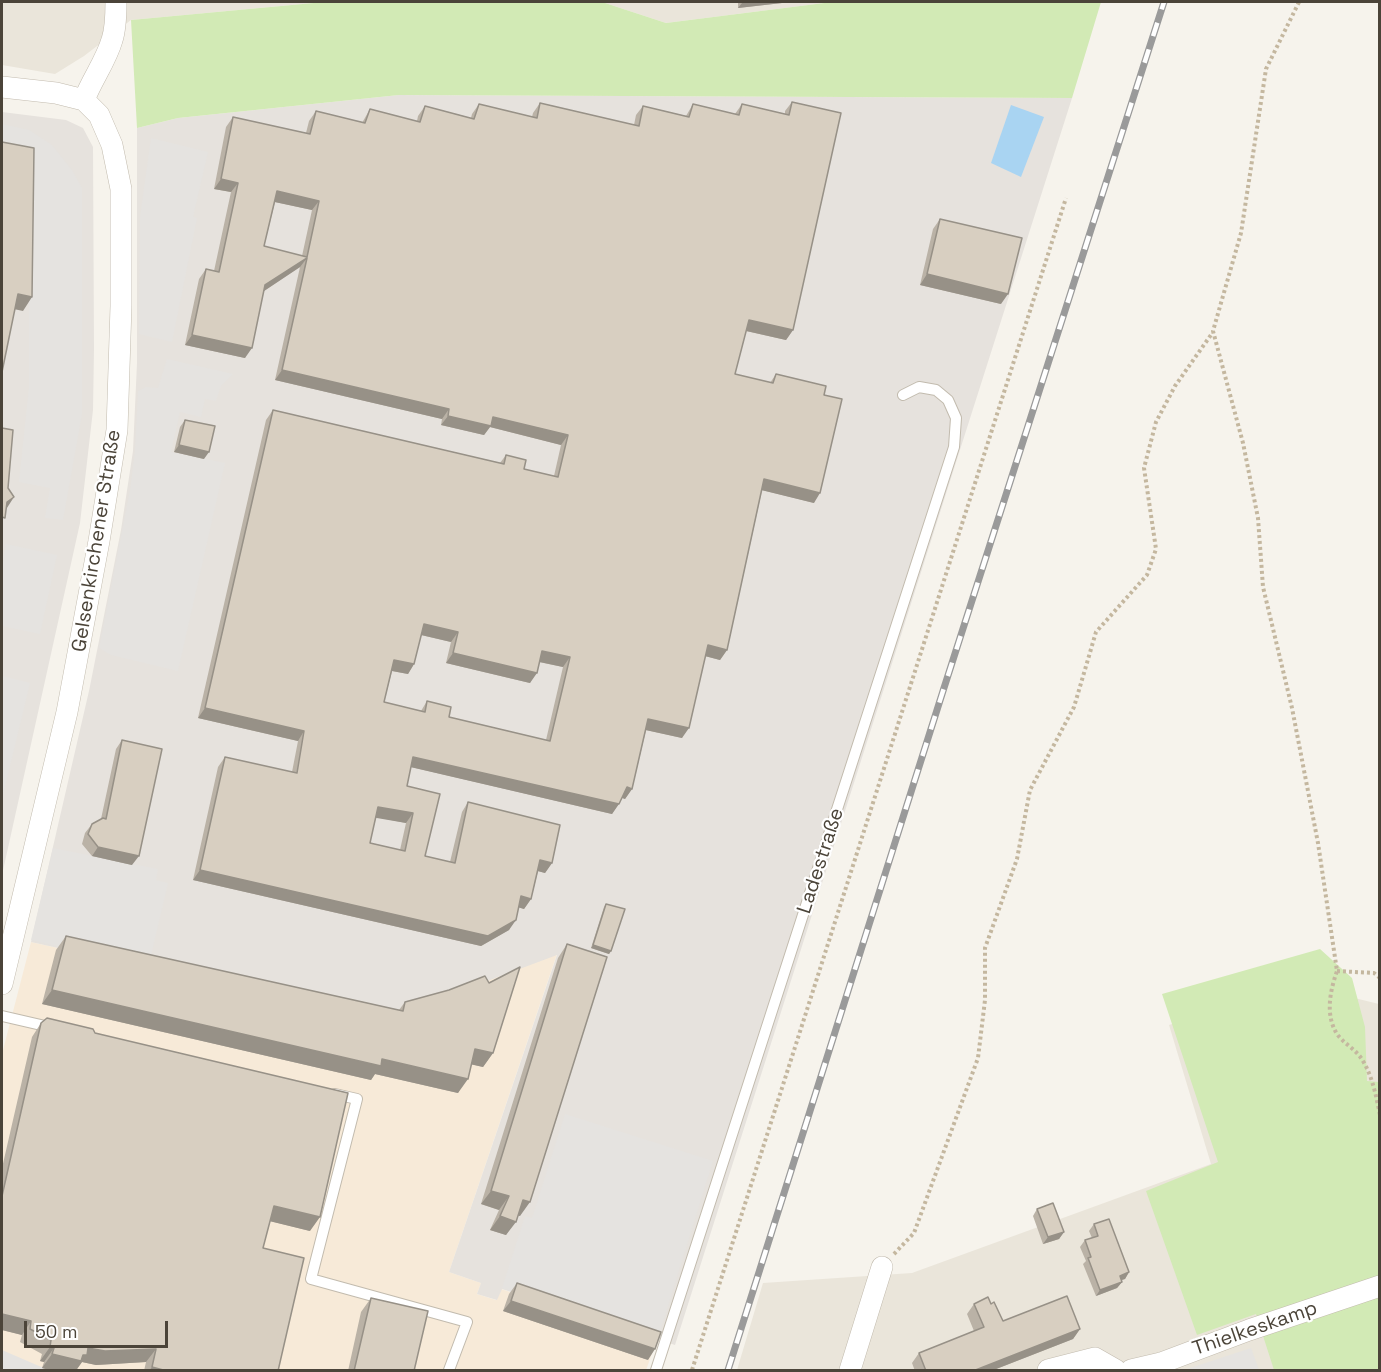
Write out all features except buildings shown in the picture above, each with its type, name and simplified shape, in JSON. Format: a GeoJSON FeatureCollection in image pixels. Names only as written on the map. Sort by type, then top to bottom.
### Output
{"type":"FeatureCollection","features":[{"type":"Feature","properties":{"kind":"street"},"geometry":{"type":"LineString","coordinates":[[2,87],[56,93],[84,100],[113,38],[116,2]]}},
{"type":"Feature","properties":{"kind":"street","name":"Gelsenkirchener Straße"},"geometry":{"type":"LineString","coordinates":[[2,984],[67,712],[117,430],[121,306],[121,189],[112,145],[99,115],[84,100]]}},
{"type":"Feature","properties":{"kind":"street"},"geometry":{"type":"LineString","coordinates":[[850,1371],[882,1267]]}},
{"type":"Feature","properties":{"kind":"street","name":"Thielkeskamp"},"geometry":{"type":"LineString","coordinates":[[1131,1371],[1161,1363],[1248,1330],[1380,1286]]}},
{"type":"Feature","properties":{"kind":"street"},"geometry":{"type":"LineString","coordinates":[[1048,1371],[1095,1358],[1116,1371]]}},
{"type":"Feature","properties":{"kind":"lane","name":"Ladestraße"},"geometry":{"type":"LineString","coordinates":[[656,1371],[954,447],[956,418],[948,400],[936,390],[919,387],[903,395]]}},
{"type":"Feature","properties":{"kind":"lane"},"geometry":{"type":"LineString","coordinates":[[2,1016],[65,1031]]}},
{"type":"Feature","properties":{"kind":"lane"},"geometry":{"type":"LineString","coordinates":[[322,1091],[357,1099],[311,1278],[467,1322],[449,1371]]}},
{"type":"Feature","properties":{"kind":"path"},"geometry":{"type":"LineString","coordinates":[[882,1267],[914,1233],[978,1058],[986,1000],[985,948],[1017,859],[1030,790],[1074,707],[1096,632],[1147,575],[1156,549],[1144,468],[1156,422],[1174,386],[1213,331],[1241,233],[1266,69],[1299,2]]}},
{"type":"Feature","properties":{"kind":"path"},"geometry":{"type":"LineString","coordinates":[[692,1371],[1066,198]]}},
{"type":"Feature","properties":{"kind":"path"},"geometry":{"type":"LineString","coordinates":[[1213,331],[1243,443],[1258,518],[1263,587],[1294,719],[1318,843],[1337,971],[1329,1007],[1337,1034],[1362,1059],[1375,1087],[1380,1115]]}},
{"type":"Feature","properties":{"kind":"path"},"geometry":{"type":"LineString","coordinates":[[1337,971],[1374,974],[1380,978]]}},
{"type":"Feature","properties":{"kind":"shaded area"},"geometry":{"type":"Polygon","coordinates":[[[2,2],[324,2],[131,20],[84,56],[55,74],[2,65],[2,2]]]}},
{"type":"Feature","properties":{"kind":"shaded area"},"geometry":{"type":"Polygon","coordinates":[[[602,2],[832,2],[666,23],[602,2]]]}},
{"type":"Feature","properties":{"kind":"shaded area"},"geometry":{"type":"Polygon","coordinates":[[[399,95],[1072,98],[675,1345],[502,1289],[497,1300],[477,1294],[481,1283],[449,1272],[557,955],[383,1020],[31,942],[89,691],[121,530],[133,451],[137,363],[137,128],[178,118],[399,95]]]}},
{"type":"Feature","properties":{"kind":"shaded area"},"geometry":{"type":"Polygon","coordinates":[[[2,112],[66,120],[83,128],[93,147],[94,349],[93,410],[80,523],[2,875],[2,112]]]}},
{"type":"Feature","properties":{"kind":"shaded area"},"geometry":{"type":"Polygon","coordinates":[[[2,124],[29,130],[52,145],[72,170],[82,188],[82,414],[63,520],[45,518],[50,488],[19,482],[29,387],[29,210],[2,157],[2,124]]]}},
{"type":"Feature","properties":{"kind":"shaded area"},"geometry":{"type":"Polygon","coordinates":[[[151,138],[208,152],[193,217],[197,218],[172,342],[139,334],[140,217],[151,138]]]}},
{"type":"Feature","properties":{"kind":"shaded area"},"geometry":{"type":"Polygon","coordinates":[[[167,359],[233,374],[221,386],[216,401],[205,399],[201,417],[180,412],[171,452],[225,463],[178,671],[111,655],[99,648],[130,490],[138,391],[146,387],[158,388],[167,359]]]}},
{"type":"Feature","properties":{"kind":"shaded area"},"geometry":{"type":"Polygon","coordinates":[[[6,544],[57,555],[40,634],[2,626],[2,566],[6,544]]]}},
{"type":"Feature","properties":{"kind":"shaded area"},"geometry":{"type":"Polygon","coordinates":[[[2,676],[30,683],[2,799],[2,676]]]}},
{"type":"Feature","properties":{"kind":"shaded area"},"geometry":{"type":"Polygon","coordinates":[[[53,848],[158,869],[156,880],[168,883],[148,968],[31,940],[53,848]]]}},
{"type":"Feature","properties":{"kind":"shaded area"},"geometry":{"type":"Polygon","coordinates":[[[31,942],[382,1020],[557,954],[449,1272],[481,1283],[477,1294],[496,1300],[501,1289],[657,1340],[646,1370],[2,1370],[2,1054],[31,942]]]}},
{"type":"Feature","properties":{"kind":"shaded area"},"geometry":{"type":"Polygon","coordinates":[[[1297,984],[1379,1004],[1379,1370],[737,1370],[763,1283],[912,1273],[1211,1164],[1169,1025],[1297,984]]]}},
{"type":"Feature","properties":{"kind":"shaded area"},"geometry":{"type":"Polygon","coordinates":[[[565,1114],[713,1161],[658,1338],[502,1288],[525,1216],[532,1218],[565,1114]]]}},
{"type":"Feature","properties":{"kind":"shaded area"},"geometry":{"type":"Polygon","coordinates":[[[1251,1348],[1259,1370],[1184,1370],[1251,1348]]]}},
{"type":"Feature","properties":{"kind":"shaded area"},"geometry":{"type":"Polygon","coordinates":[[[2,1350],[39,1366],[51,1370],[2,1370],[2,1350]]]}},
{"type":"Feature","properties":{"kind":"green space"},"geometry":{"type":"Polygon","coordinates":[[[324,2],[602,2],[666,23],[832,2],[1101,2],[1072,98],[399,95],[178,118],[137,128],[131,20],[324,2]]]}},
{"type":"Feature","properties":{"kind":"green space"},"geometry":{"type":"Polygon","coordinates":[[[1320,949],[1352,978],[1365,1027],[1367,1081],[1379,1082],[1379,1370],[1274,1370],[1256,1314],[1197,1335],[1146,1191],[1218,1162],[1162,994],[1320,949]]]}},
{"type":"Feature","properties":{"kind":"water"},"geometry":{"type":"Polygon","coordinates":[[[1011,105],[1044,117],[1021,177],[991,163],[1011,105]]]}},
{"type":"Feature","properties":{"kind":"railway"},"geometry":{"type":"LineString","coordinates":[[728,1370],[1164,2]]}}]}
